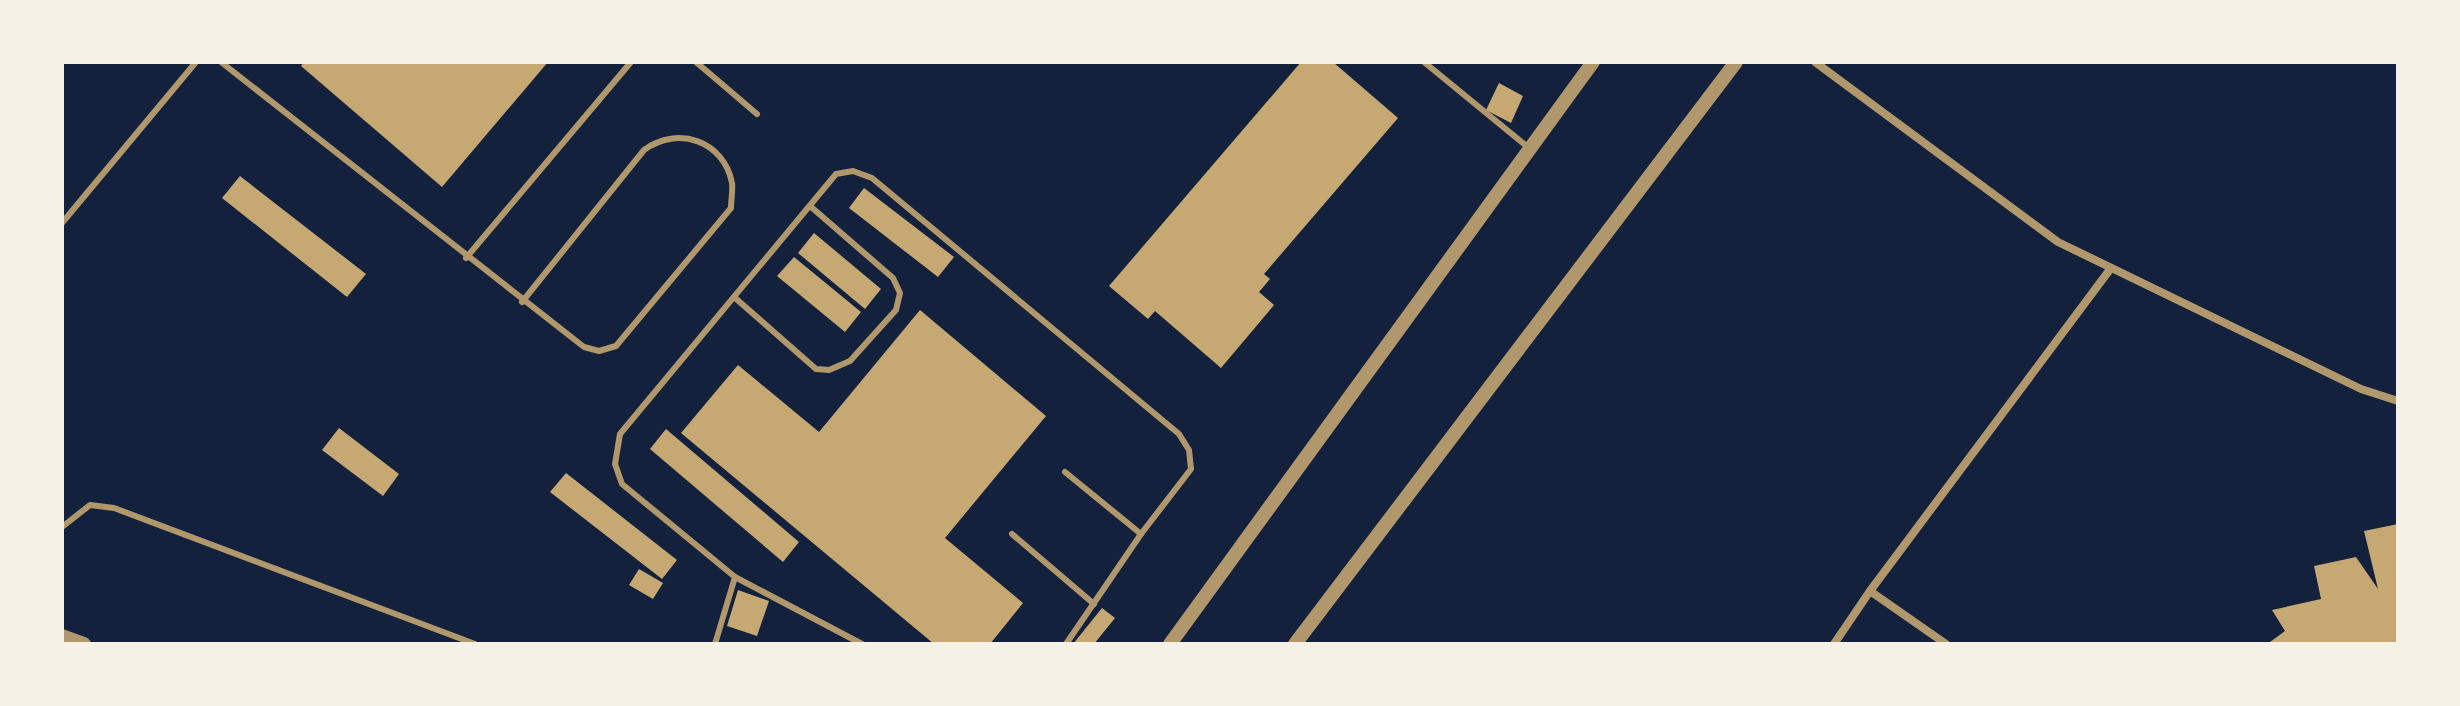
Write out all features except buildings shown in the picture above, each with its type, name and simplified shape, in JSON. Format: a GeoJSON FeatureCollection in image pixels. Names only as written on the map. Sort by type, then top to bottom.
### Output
{"type":"FeatureCollection","features":[{"type":"Feature","properties":{"kind":"street"},"geometry":{"type":"LineString","coordinates":[[1170,644],[1593,62]]}},
{"type":"Feature","properties":{"kind":"street"},"geometry":{"type":"LineString","coordinates":[[1295,644],[1736,62]]}},
{"type":"Feature","properties":{"kind":"street"},"geometry":{"type":"LineString","coordinates":[[1815,62],[2058,242],[2361,389],[2398,401]]}},
{"type":"Feature","properties":{"kind":"street"},"geometry":{"type":"LineString","coordinates":[[1834,644],[1870,591],[2111,268]]}},
{"type":"Feature","properties":{"kind":"street"},"geometry":{"type":"LineString","coordinates":[[1870,591],[1946,644]]}},
{"type":"Feature","properties":{"kind":"street"},"geometry":{"type":"LineString","coordinates":[[62,636],[84,644]]}},
{"type":"Feature","properties":{"kind":"lane"},"geometry":{"type":"LineString","coordinates":[[62,223],[196,62]]}},
{"type":"Feature","properties":{"kind":"lane"},"geometry":{"type":"LineString","coordinates":[[221,62],[522,302],[584,347],[599,351],[616,346],[731,208],[732,183],[722,160],[702,144],[681,135],[660,138],[644,150],[522,302]]}},
{"type":"Feature","properties":{"kind":"lane"},"geometry":{"type":"LineString","coordinates":[[466,258],[631,62]]}},
{"type":"Feature","properties":{"kind":"lane"},"geometry":{"type":"LineString","coordinates":[[696,62],[757,114]]}},
{"type":"Feature","properties":{"kind":"lane"},"geometry":{"type":"LineString","coordinates":[[1424,62],[1529,148]]}},
{"type":"Feature","properties":{"kind":"lane"},"geometry":{"type":"LineString","coordinates":[[862,644],[735,577],[622,484],[615,464],[620,434],[836,174],[853,171],[872,178],[1179,434],[1189,450],[1191,469],[1141,534],[1066,644]]}},
{"type":"Feature","properties":{"kind":"lane"},"geometry":{"type":"LineString","coordinates":[[734,297],[816,369],[829,370],[850,361],[896,310],[900,293],[893,278],[810,206]]}},
{"type":"Feature","properties":{"kind":"lane"},"geometry":{"type":"LineString","coordinates":[[1065,472],[1141,534]]}},
{"type":"Feature","properties":{"kind":"lane"},"geometry":{"type":"LineString","coordinates":[[62,527],[90,505],[114,508],[475,644]]}},
{"type":"Feature","properties":{"kind":"lane"},"geometry":{"type":"LineString","coordinates":[[1012,534],[1094,604]]}},
{"type":"Feature","properties":{"kind":"lane"},"geometry":{"type":"LineString","coordinates":[[715,644],[735,577]]}}]}
